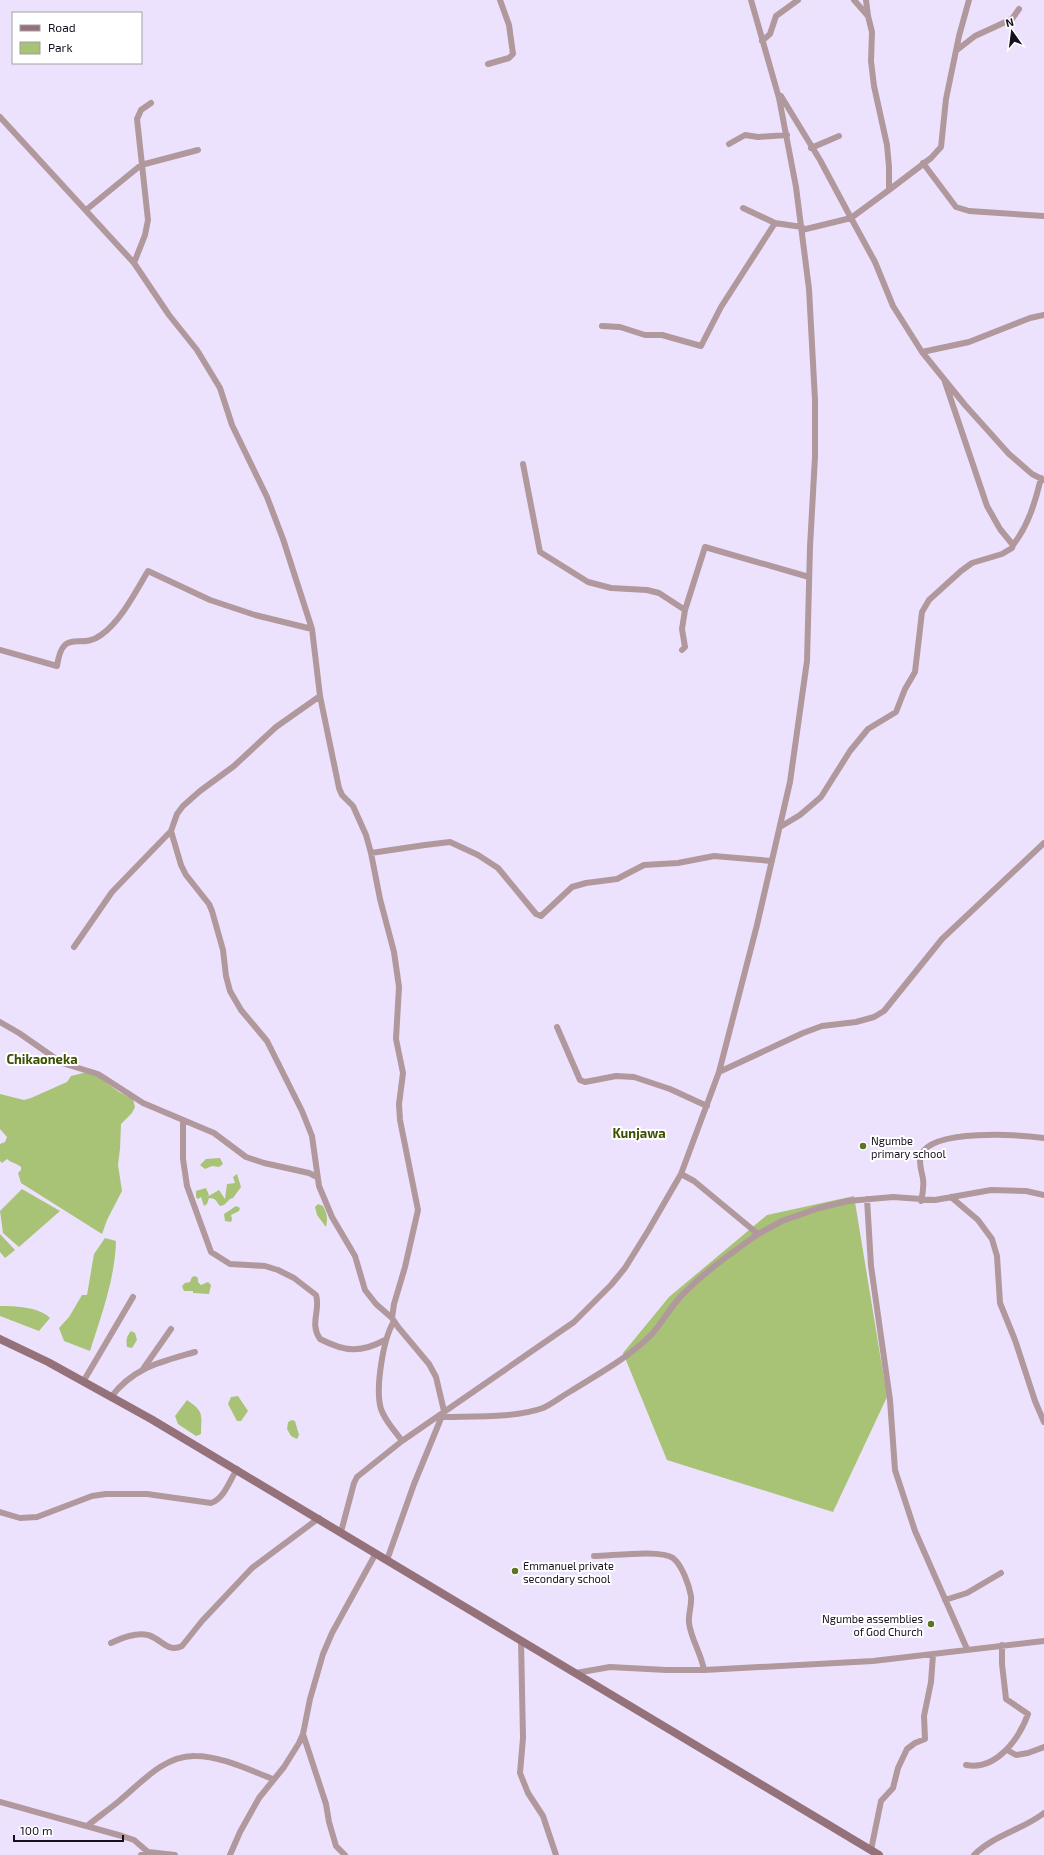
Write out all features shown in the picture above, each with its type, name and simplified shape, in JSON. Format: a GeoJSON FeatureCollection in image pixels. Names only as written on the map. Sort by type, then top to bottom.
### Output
{"type":"FeatureCollection","features":[{"type":"Feature","properties":{"kind":"main road"},"geometry":{"type":"LineString","coordinates":[[0,1339],[111,1397],[237,1469],[879,1855]]}},
{"type":"Feature","properties":{"kind":"street"},"geometry":{"type":"LineString","coordinates":[[488,64],[509,58],[513,54],[510,30],[500,0]]}},
{"type":"Feature","properties":{"kind":"street"},"geometry":{"type":"LineString","coordinates":[[341,1532],[356,1479],[402,1441],[444,1414],[574,1322],[593,1304],[624,1268],[648,1231],[681,1174],[720,1072],[790,782],[807,661],[809,577],[815,457],[815,400],[809,289],[802,229],[787,135],[777,90],[751,0]]}},
{"type":"Feature","properties":{"kind":"street"},"geometry":{"type":"LineString","coordinates":[[762,42],[770,34],[773,20],[776,16],[798,0]]}},
{"type":"Feature","properties":{"kind":"street"},"geometry":{"type":"LineString","coordinates":[[854,0],[868,16]]}},
{"type":"Feature","properties":{"kind":"street"},"geometry":{"type":"LineString","coordinates":[[866,0],[872,32],[874,86],[887,144],[889,190]]}},
{"type":"Feature","properties":{"kind":"street"},"geometry":{"type":"LineString","coordinates":[[743,208],[775,223],[802,229],[851,218],[889,190],[941,147],[946,99],[959,36],[969,0]]}},
{"type":"Feature","properties":{"kind":"street"},"geometry":{"type":"LineString","coordinates":[[957,50],[975,36],[1012,19],[1019,8]]}},
{"type":"Feature","properties":{"kind":"street"},"geometry":{"type":"LineString","coordinates":[[777,90],[811,148],[820,160],[875,262],[893,306],[922,352],[946,382],[1009,454],[1032,474],[1042,479],[1027,524],[1010,550],[972,563],[961,570],[929,600],[922,612],[916,672],[905,689],[896,712],[868,729],[850,751],[821,797],[800,815],[780,827]]}},
{"type":"Feature","properties":{"kind":"street"},"geometry":{"type":"LineString","coordinates":[[134,263],[145,235],[148,220],[141,165],[138,115],[151,103]]}},
{"type":"Feature","properties":{"kind":"street"},"geometry":{"type":"LineString","coordinates":[[0,118],[134,263],[169,315],[197,350],[220,388],[232,425],[267,497],[283,539],[312,629],[320,696],[340,788],[342,795],[352,806],[366,835],[380,899],[394,952],[400,987],[396,1039],[403,1073],[400,1120],[418,1210],[405,1267],[394,1304],[393,1319],[385,1340],[380,1377],[380,1404],[385,1417],[402,1441]]}},
{"type":"Feature","properties":{"kind":"street"},"geometry":{"type":"LineString","coordinates":[[729,144],[745,135],[758,137],[787,135]]}},
{"type":"Feature","properties":{"kind":"street"},"geometry":{"type":"LineString","coordinates":[[811,148],[839,136]]}},
{"type":"Feature","properties":{"kind":"street"},"geometry":{"type":"LineString","coordinates":[[86,210],[141,165],[198,150]]}},
{"type":"Feature","properties":{"kind":"street"},"geometry":{"type":"LineString","coordinates":[[923,163],[956,207],[969,211],[1044,216]]}},
{"type":"Feature","properties":{"kind":"street"},"geometry":{"type":"LineString","coordinates":[[602,326],[620,327],[645,335],[662,335],[699,346],[703,345],[721,307],[775,223]]}},
{"type":"Feature","properties":{"kind":"street"},"geometry":{"type":"LineString","coordinates":[[922,352],[969,342],[1030,318],[1044,315]]}},
{"type":"Feature","properties":{"kind":"street"},"geometry":{"type":"LineString","coordinates":[[946,382],[988,506],[1000,529],[1013,546]]}},
{"type":"Feature","properties":{"kind":"street"},"geometry":{"type":"LineString","coordinates":[[523,464],[527,490],[536,524],[538,549],[540,552],[588,582],[611,588],[648,590],[659,593],[686,610]]}},
{"type":"Feature","properties":{"kind":"street"},"geometry":{"type":"LineString","coordinates":[[682,650],[685,647],[682,629],[686,610],[705,547],[809,577]]}},
{"type":"Feature","properties":{"kind":"street"},"geometry":{"type":"LineString","coordinates":[[0,650],[57,666],[59,653],[64,645],[73,641],[94,640],[105,632],[133,597],[148,571],[210,600],[255,615],[312,629]]}},
{"type":"Feature","properties":{"kind":"street"},"geometry":{"type":"LineString","coordinates":[[74,947],[112,892],[171,831],[177,814],[183,806],[200,791],[234,766],[279,724],[320,696]]}},
{"type":"Feature","properties":{"kind":"street"},"geometry":{"type":"LineString","coordinates":[[171,831],[180,865],[188,879],[209,904],[212,910],[223,950],[226,976],[230,991],[241,1010],[267,1041],[302,1111],[312,1136],[317,1177],[332,1217],[355,1256],[365,1290],[376,1304],[393,1319],[429,1364],[436,1377],[444,1414],[414,1484],[387,1560]]}},
{"type":"Feature","properties":{"kind":"street"},"geometry":{"type":"LineString","coordinates":[[371,853],[450,842],[478,855],[498,868],[536,914],[541,916],[572,887],[586,883],[617,879],[644,864],[678,863],[714,856],[772,861]]}},
{"type":"Feature","properties":{"kind":"street"},"geometry":{"type":"LineString","coordinates":[[720,1072],[803,1033],[822,1026],[856,1022],[874,1017],[884,1011],[942,939],[1044,843]]}},
{"type":"Feature","properties":{"kind":"street"},"geometry":{"type":"LineString","coordinates":[[0,1022],[19,1032],[62,1063],[70,1067],[98,1074],[142,1103],[214,1133],[246,1157],[264,1163],[309,1173],[317,1177]]}},
{"type":"Feature","properties":{"kind":"street"},"geometry":{"type":"LineString","coordinates":[[557,1027],[576,1074],[580,1080],[585,1082],[616,1076],[634,1077],[670,1089],[707,1106]]}},
{"type":"Feature","properties":{"kind":"street"},"geometry":{"type":"LineString","coordinates":[[183,1121],[183,1159],[187,1186],[211,1252],[230,1264],[265,1266],[278,1270],[294,1278],[316,1295],[317,1299],[314,1323],[320,1339],[337,1346],[356,1350],[368,1348],[385,1340]]}},
{"type":"Feature","properties":{"kind":"street"},"geometry":{"type":"LineString","coordinates":[[921,1201],[924,1189],[920,1163],[921,1155],[932,1144],[960,1136],[1001,1135],[1044,1138]]}},
{"type":"Feature","properties":{"kind":"street"},"geometry":{"type":"LineString","coordinates":[[681,1174],[706,1190],[758,1234]]}},
{"type":"Feature","properties":{"kind":"street"},"geometry":{"type":"LineString","coordinates":[[444,1414],[509,1414],[529,1412],[544,1408],[594,1377],[638,1346],[652,1334],[674,1303],[711,1269],[758,1234],[782,1221],[819,1208],[848,1201],[867,1199],[893,1197],[921,1201],[936,1200],[991,1190],[1006,1189],[1044,1195]]}},
{"type":"Feature","properties":{"kind":"street"},"geometry":{"type":"LineString","coordinates":[[951,1197],[978,1220],[992,1239],[997,1256],[1000,1303],[1015,1340],[1035,1401],[1044,1422]]}},
{"type":"Feature","properties":{"kind":"street"},"geometry":{"type":"LineString","coordinates":[[867,1199],[871,1266],[890,1400],[895,1470],[915,1531],[967,1649]]}},
{"type":"Feature","properties":{"kind":"street"},"geometry":{"type":"LineString","coordinates":[[83,1382],[134,1297]]}},
{"type":"Feature","properties":{"kind":"street"},"geometry":{"type":"LineString","coordinates":[[143,1369],[171,1329]]}},
{"type":"Feature","properties":{"kind":"street"},"geometry":{"type":"LineString","coordinates":[[111,1397],[124,1381],[143,1369],[195,1352]]}},
{"type":"Feature","properties":{"kind":"street"},"geometry":{"type":"LineString","coordinates":[[0,1512],[20,1518],[37,1517],[92,1496],[106,1494],[147,1494],[211,1503],[217,1500],[224,1491],[237,1469]]}},
{"type":"Feature","properties":{"kind":"street"},"geometry":{"type":"LineString","coordinates":[[111,1643],[140,1634],[153,1637],[168,1648],[178,1648],[182,1646],[202,1621],[252,1568],[319,1518]]}},
{"type":"Feature","properties":{"kind":"street"},"geometry":{"type":"LineString","coordinates":[[230,1855],[249,1815],[273,1779],[295,1751],[303,1734],[310,1699],[323,1654],[332,1633],[376,1553]]}},
{"type":"Feature","properties":{"kind":"street"},"geometry":{"type":"LineString","coordinates":[[594,1556],[648,1554],[665,1555],[673,1558],[683,1574],[689,1590],[692,1607],[689,1624],[704,1670]]}},
{"type":"Feature","properties":{"kind":"street"},"geometry":{"type":"LineString","coordinates":[[945,1600],[967,1593],[1001,1573]]}},
{"type":"Feature","properties":{"kind":"street"},"geometry":{"type":"LineString","coordinates":[[521,1640],[523,1738],[520,1772],[528,1793],[543,1816],[556,1855]]}},
{"type":"Feature","properties":{"kind":"street"},"geometry":{"type":"LineString","coordinates":[[576,1673],[610,1667],[666,1670],[704,1670],[873,1661],[1044,1641]]}},
{"type":"Feature","properties":{"kind":"street"},"geometry":{"type":"LineString","coordinates":[[966,1765],[974,1767],[988,1763],[1007,1750],[1028,1714],[1006,1699],[1002,1664],[1002,1645]]}},
{"type":"Feature","properties":{"kind":"street"},"geometry":{"type":"LineString","coordinates":[[870,1850],[881,1801],[893,1788],[898,1768],[908,1749],[915,1743],[925,1739],[924,1716],[931,1682],[933,1655]]}},
{"type":"Feature","properties":{"kind":"street"},"geometry":{"type":"LineString","coordinates":[[303,1734],[326,1804],[329,1822],[336,1846],[345,1855]]}},
{"type":"Feature","properties":{"kind":"street"},"geometry":{"type":"LineString","coordinates":[[1007,1750],[1016,1755],[1028,1754],[1044,1747]]}},
{"type":"Feature","properties":{"kind":"street"},"geometry":{"type":"LineString","coordinates":[[86,1826],[157,1769],[168,1762],[183,1757],[194,1756],[216,1760],[273,1779]]}},
{"type":"Feature","properties":{"kind":"street"},"geometry":{"type":"LineString","coordinates":[[0,1802],[129,1838],[148,1852]]}},
{"type":"Feature","properties":{"kind":"street"},"geometry":{"type":"LineString","coordinates":[[974,1855],[990,1842],[1025,1825],[1044,1813]]}},
{"type":"Feature","properties":{"kind":"street"},"geometry":{"type":"LineString","coordinates":[[141,1855],[148,1852],[174,1855]]}},
{"type":"Feature","properties":{"kind":"green space"},"geometry":{"type":"Polygon","coordinates":[[[83,1073],[93,1073],[119,1092],[133,1099],[135,1107],[132,1113],[121,1124],[118,1165],[122,1191],[107,1220],[102,1234],[21,1183],[18,1173],[21,1170],[21,1167],[7,1159],[2,1163],[0,1161],[0,1144],[5,1142],[7,1137],[0,1129],[0,1094],[24,1100],[67,1082],[71,1076],[83,1073]]]}},
{"type":"Feature","properties":{"kind":"green space"},"geometry":{"type":"Polygon","coordinates":[[[220,1158],[223,1164],[219,1167],[212,1166],[205,1169],[200,1165],[206,1159],[220,1158]]]}},
{"type":"Feature","properties":{"kind":"green space"},"geometry":{"type":"Polygon","coordinates":[[[237,1174],[241,1187],[233,1198],[224,1205],[220,1206],[215,1199],[209,1198],[207,1204],[204,1206],[201,1197],[198,1199],[196,1197],[196,1191],[206,1188],[209,1195],[207,1197],[219,1190],[225,1199],[227,1184],[235,1183],[233,1177],[237,1174]]]}},
{"type":"Feature","properties":{"kind":"green space"},"geometry":{"type":"Polygon","coordinates":[[[22,1189],[60,1211],[19,1247],[3,1233],[0,1211],[22,1189]]]}},
{"type":"Feature","properties":{"kind":"green space"},"geometry":{"type":"Polygon","coordinates":[[[854,1196],[887,1397],[833,1512],[667,1460],[623,1353],[669,1297],[767,1215],[854,1196]]]}},
{"type":"Feature","properties":{"kind":"green space"},"geometry":{"type":"Polygon","coordinates":[[[318,1204],[323,1206],[325,1211],[327,1219],[326,1227],[317,1215],[315,1207],[318,1204]]]}},
{"type":"Feature","properties":{"kind":"green space"},"geometry":{"type":"Polygon","coordinates":[[[236,1206],[240,1208],[239,1211],[231,1215],[231,1222],[225,1221],[224,1214],[236,1206]]]}},
{"type":"Feature","properties":{"kind":"green space"},"geometry":{"type":"Polygon","coordinates":[[[0,1234],[15,1250],[5,1258],[0,1252],[0,1234]]]}},
{"type":"Feature","properties":{"kind":"green space"},"geometry":{"type":"Polygon","coordinates":[[[105,1238],[116,1241],[115,1255],[107,1297],[90,1351],[64,1341],[59,1328],[69,1317],[82,1295],[87,1295],[94,1254],[105,1238]]]}},
{"type":"Feature","properties":{"kind":"green space"},"geometry":{"type":"Polygon","coordinates":[[[195,1276],[198,1278],[198,1282],[201,1285],[208,1282],[211,1285],[209,1294],[184,1291],[182,1286],[185,1283],[190,1282],[192,1277],[195,1276]]]}},
{"type":"Feature","properties":{"kind":"green space"},"geometry":{"type":"Polygon","coordinates":[[[0,1306],[33,1309],[40,1311],[50,1318],[39,1331],[0,1316],[0,1306]]]}},
{"type":"Feature","properties":{"kind":"green space"},"geometry":{"type":"Polygon","coordinates":[[[131,1331],[135,1333],[137,1340],[132,1348],[127,1347],[126,1342],[131,1331]]]}},
{"type":"Feature","properties":{"kind":"green space"},"geometry":{"type":"Polygon","coordinates":[[[238,1396],[248,1411],[241,1421],[237,1421],[228,1404],[231,1397],[238,1396]]]}},
{"type":"Feature","properties":{"kind":"green space"},"geometry":{"type":"Polygon","coordinates":[[[187,1400],[197,1408],[201,1414],[201,1434],[196,1436],[178,1424],[175,1416],[187,1400]]]}},
{"type":"Feature","properties":{"kind":"green space"},"geometry":{"type":"Polygon","coordinates":[[[292,1420],[295,1421],[299,1435],[297,1439],[291,1436],[287,1429],[288,1422],[292,1420]]]}},
{"type":"Feature","properties":{"kind":"place","name":"Ngumbe primary school"},"geometry":{"type":"Point","coordinates":[863,1146]}},
{"type":"Feature","properties":{"kind":"place","name":"Emmanuel private secondary school"},"geometry":{"type":"Point","coordinates":[515,1571]}},
{"type":"Feature","properties":{"kind":"place","name":"Ngumbe assemblies of God Church"},"geometry":{"type":"Point","coordinates":[931,1624]}},
{"type":"Feature","properties":{"kind":"district","name":"Chikaoneka"},"geometry":{"type":"Point","coordinates":[42,1059]}},
{"type":"Feature","properties":{"kind":"district","name":"Kunjawa"},"geometry":{"type":"Point","coordinates":[639,1133]}}]}
